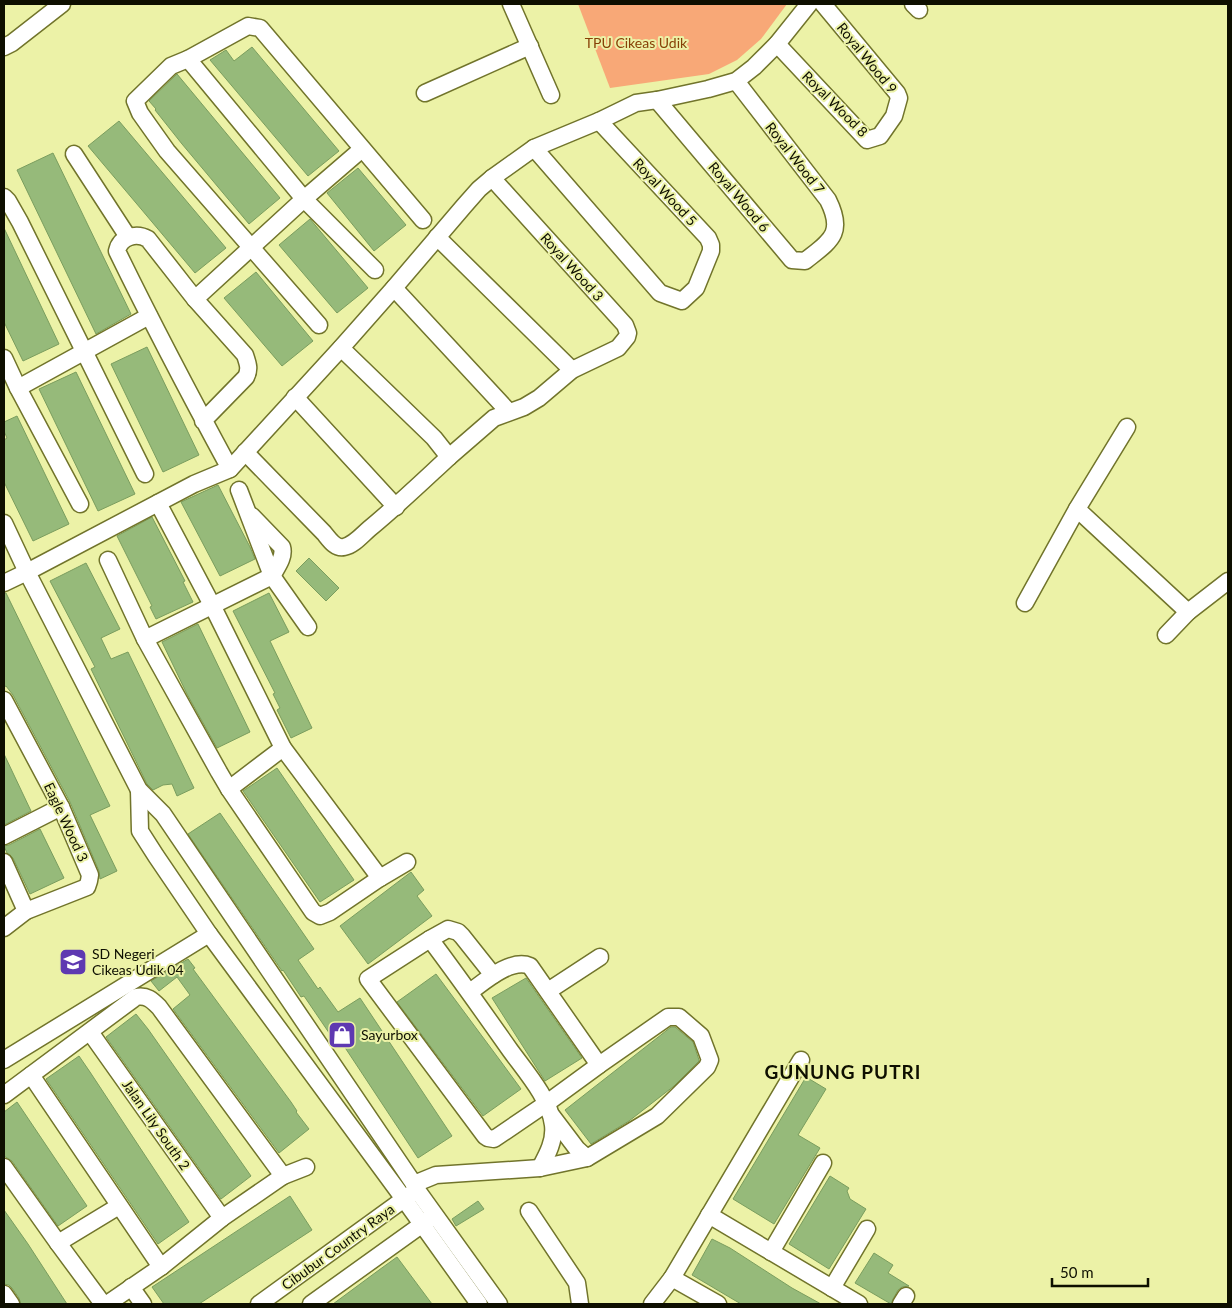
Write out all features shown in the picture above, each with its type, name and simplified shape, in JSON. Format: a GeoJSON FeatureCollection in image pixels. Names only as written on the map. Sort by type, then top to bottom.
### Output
{"type":"FeatureCollection","features":[{"type":"Feature","properties":{"kind":"street"},"geometry":{"type":"LineString","coordinates":[[4,47],[12,43],[62,4]]}},
{"type":"Feature","properties":{"kind":"street"},"geometry":{"type":"LineString","coordinates":[[511,4],[551,95]]}},
{"type":"Feature","properties":{"kind":"street"},"geometry":{"type":"LineString","coordinates":[[4,583],[158,502],[230,469],[341,348],[464,206],[492,178],[534,148],[599,121],[636,103],[721,86],[736,81],[754,67],[777,44],[809,4]]}},
{"type":"Feature","properties":{"kind":"street","name":"Royal Wood 9"},"geometry":{"type":"LineString","coordinates":[[823,4],[897,93],[899,98],[894,116]]}},
{"type":"Feature","properties":{"kind":"street"},"geometry":{"type":"LineString","coordinates":[[319,325],[167,151],[140,113],[135,101],[171,66],[248,26],[260,28],[423,220]]}},
{"type":"Feature","properties":{"kind":"street","name":"Royal Wood 8"},"geometry":{"type":"LineString","coordinates":[[777,44],[868,140],[880,136],[894,116]]}},
{"type":"Feature","properties":{"kind":"street"},"geometry":{"type":"LineString","coordinates":[[425,93],[530,46]]}},
{"type":"Feature","properties":{"kind":"street"},"geometry":{"type":"LineString","coordinates":[[188,58],[304,199],[375,270]]}},
{"type":"Feature","properties":{"kind":"street","name":"Royal Wood 7"},"geometry":{"type":"LineString","coordinates":[[736,81],[828,200],[834,212],[836,227],[830,241]]}},
{"type":"Feature","properties":{"kind":"street","name":"Royal Wood 6"},"geometry":{"type":"LineString","coordinates":[[657,100],[792,260],[805,261],[830,241]]}},
{"type":"Feature","properties":{"kind":"street","name":"Royal Wood 5"},"geometry":{"type":"LineString","coordinates":[[534,148],[660,293],[682,301],[696,288],[712,251],[708,238],[599,121]]}},
{"type":"Feature","properties":{"kind":"street"},"geometry":{"type":"LineString","coordinates":[[195,299],[304,199],[362,149]]}},
{"type":"Feature","properties":{"kind":"street"},"geometry":{"type":"LineString","coordinates":[[74,154],[128,237]]}},
{"type":"Feature","properties":{"kind":"street","name":"Royal Wood 3"},"geometry":{"type":"LineString","coordinates":[[492,178],[625,325],[628,333],[618,348],[572,370]]}},
{"type":"Feature","properties":{"kind":"street"},"geometry":{"type":"LineString","coordinates":[[4,197],[20,222],[145,474]]}},
{"type":"Feature","properties":{"kind":"street"},"geometry":{"type":"LineString","coordinates":[[204,421],[246,377],[248,365],[245,355],[195,299],[148,239],[139,236],[128,237],[120,243],[117,252],[149,316],[204,421],[230,469]]}},
{"type":"Feature","properties":{"kind":"street"},"geometry":{"type":"LineString","coordinates":[[245,452],[336,546],[343,547],[356,540],[396,506],[494,418],[524,407],[539,398],[572,370],[437,237]]}},
{"type":"Feature","properties":{"kind":"street"},"geometry":{"type":"LineString","coordinates":[[394,288],[509,412]]}},
{"type":"Feature","properties":{"kind":"street"},"geometry":{"type":"LineString","coordinates":[[18,388],[149,316]]}},
{"type":"Feature","properties":{"kind":"street"},"geometry":{"type":"LineString","coordinates":[[341,348],[434,438],[449,457]]}},
{"type":"Feature","properties":{"kind":"street"},"geometry":{"type":"LineString","coordinates":[[4,358],[80,504]]}},
{"type":"Feature","properties":{"kind":"street"},"geometry":{"type":"LineString","coordinates":[[295,397],[396,506]]}},
{"type":"Feature","properties":{"kind":"street"},"geometry":{"type":"LineString","coordinates":[[1024,603],[1077,509],[1127,427]]}},
{"type":"Feature","properties":{"kind":"street"},"geometry":{"type":"LineString","coordinates":[[239,490],[272,576],[308,627]]}},
{"type":"Feature","properties":{"kind":"street"},"geometry":{"type":"LineString","coordinates":[[158,502],[283,748],[380,878]]}},
{"type":"Feature","properties":{"kind":"street"},"geometry":{"type":"LineString","coordinates":[[1077,509],[1188,612]]}},
{"type":"Feature","properties":{"kind":"street"},"geometry":{"type":"LineString","coordinates":[[4,523],[27,572],[139,790],[164,814],[412,1191],[479,1304]]}},
{"type":"Feature","properties":{"kind":"street"},"geometry":{"type":"LineString","coordinates":[[108,560],[145,639],[229,789],[313,912],[320,916],[330,912],[406,862]]}},
{"type":"Feature","properties":{"kind":"street"},"geometry":{"type":"LineString","coordinates":[[145,639],[272,576]]}},
{"type":"Feature","properties":{"kind":"street"},"geometry":{"type":"LineString","coordinates":[[1166,635],[1188,612],[1228,580]]}},
{"type":"Feature","properties":{"kind":"street","name":"Eagle Wood 3"},"geometry":{"type":"LineString","coordinates":[[5,704],[61,807],[90,875],[90,882],[87,887],[26,911]]}},
{"type":"Feature","properties":{"kind":"street"},"geometry":{"type":"LineString","coordinates":[[229,789],[283,748]]}},
{"type":"Feature","properties":{"kind":"street"},"geometry":{"type":"LineString","coordinates":[[139,790],[140,831],[209,934],[412,1191]]}},
{"type":"Feature","properties":{"kind":"street"},"geometry":{"type":"LineString","coordinates":[[4,836],[61,807]]}},
{"type":"Feature","properties":{"kind":"street"},"geometry":{"type":"LineString","coordinates":[[4,862],[26,911],[4,928]]}},
{"type":"Feature","properties":{"kind":"street"},"geometry":{"type":"LineString","coordinates":[[470,992],[493,975],[516,964],[525,964],[532,968],[599,1065],[549,1110],[494,1139],[484,1136],[368,979],[448,929],[458,932],[493,975]]}},
{"type":"Feature","properties":{"kind":"street"},"geometry":{"type":"LineString","coordinates":[[4,1060],[209,934]]}},
{"type":"Feature","properties":{"kind":"street"},"geometry":{"type":"LineString","coordinates":[[430,939],[470,992],[549,1110],[577,1149],[587,1158]]}},
{"type":"Feature","properties":{"kind":"street"},"geometry":{"type":"LineString","coordinates":[[548,991],[600,957]]}},
{"type":"Feature","properties":{"kind":"street"},"geometry":{"type":"LineString","coordinates":[[4,1095],[136,997],[149,998],[159,1007],[283,1176]]}},
{"type":"Feature","properties":{"kind":"street","name":"Cibubur Country Raya"},"geometry":{"type":"LineString","coordinates":[[259,1304],[436,1175],[540,1168],[587,1158],[656,1116],[707,1067],[710,1060],[701,1036],[679,1017],[672,1016],[664,1019],[599,1065]]}},
{"type":"Feature","properties":{"kind":"street","name":"Jalan Lily South 2"},"geometry":{"type":"LineString","coordinates":[[90,1032],[222,1218]]}},
{"type":"Feature","properties":{"kind":"street"},"geometry":{"type":"LineString","coordinates":[[652,1304],[672,1278],[801,1060]]}},
{"type":"Feature","properties":{"kind":"street"},"geometry":{"type":"LineString","coordinates":[[31,1075],[161,1267]]}},
{"type":"Feature","properties":{"kind":"street"},"geometry":{"type":"LineString","coordinates":[[540,1168],[550,1151],[553,1139],[554,1128],[549,1110]]}},
{"type":"Feature","properties":{"kind":"street"},"geometry":{"type":"LineString","coordinates":[[771,1252],[823,1163]]}},
{"type":"Feature","properties":{"kind":"street"},"geometry":{"type":"LineString","coordinates":[[4,1167],[58,1243],[105,1304],[161,1267],[222,1218],[283,1176],[306,1167]]}},
{"type":"Feature","properties":{"kind":"street"},"geometry":{"type":"LineString","coordinates":[[58,1243],[119,1206]]}},
{"type":"Feature","properties":{"kind":"street"},"geometry":{"type":"LineString","coordinates":[[529,1211],[577,1283],[580,1304]]}},
{"type":"Feature","properties":{"kind":"street"},"geometry":{"type":"LineString","coordinates":[[709,1214],[859,1304]]}},
{"type":"Feature","properties":{"kind":"street"},"geometry":{"type":"LineString","coordinates":[[311,1304],[428,1219]]}},
{"type":"Feature","properties":{"kind":"street"},"geometry":{"type":"LineString","coordinates":[[428,1219],[499,1304]]}},
{"type":"Feature","properties":{"kind":"street"},"geometry":{"type":"LineString","coordinates":[[832,1288],[867,1229]]}},
{"type":"Feature","properties":{"kind":"street"},"geometry":{"type":"LineString","coordinates":[[672,1278],[718,1304]]}},
{"type":"Feature","properties":{"kind":"street"},"geometry":{"type":"LineString","coordinates":[[131,1287],[143,1304]]}},
{"type":"Feature","properties":{"kind":"street"},"geometry":{"type":"LineString","coordinates":[[4,1294],[11,1304]]}},
{"type":"Feature","properties":{"kind":"green space","name":"TPU Cikeas Udik"},"geometry":{"type":"Polygon","coordinates":[[[578,4],[787,4],[761,39],[737,60],[709,74],[610,88],[578,4]]]}},
{"type":"Feature","properties":{"kind":"building"},"geometry":{"type":"Polygon","coordinates":[[[252,47],[339,151],[308,176],[210,60],[226,50],[234,61],[252,47]]]}},
{"type":"Feature","properties":{"kind":"building"},"geometry":{"type":"Polygon","coordinates":[[[177,74],[280,198],[249,224],[182,144],[149,101],[177,74]]]}},
{"type":"Feature","properties":{"kind":"building"},"geometry":{"type":"Polygon","coordinates":[[[119,121],[226,248],[195,273],[88,146],[119,121]]]}},
{"type":"Feature","properties":{"kind":"building"},"geometry":{"type":"Polygon","coordinates":[[[53,153],[131,314],[96,334],[17,170],[53,153]]]}},
{"type":"Feature","properties":{"kind":"building"},"geometry":{"type":"Polygon","coordinates":[[[358,168],[406,225],[374,251],[327,193],[358,168]]]}},
{"type":"Feature","properties":{"kind":"building"},"geometry":{"type":"Polygon","coordinates":[[[310,219],[368,288],[337,313],[279,245],[310,219]]]}},
{"type":"Feature","properties":{"kind":"building"},"geometry":{"type":"Polygon","coordinates":[[[4,228],[59,344],[23,361],[4,322],[4,228]]]}},
{"type":"Feature","properties":{"kind":"building"},"geometry":{"type":"Polygon","coordinates":[[[256,272],[313,341],[282,366],[224,298],[256,272]]]}},
{"type":"Feature","properties":{"kind":"building"},"geometry":{"type":"Polygon","coordinates":[[[147,347],[199,455],[163,472],[111,364],[147,347]]]}},
{"type":"Feature","properties":{"kind":"building"},"geometry":{"type":"Polygon","coordinates":[[[76,372],[135,494],[98,511],[39,389],[76,372]]]}},
{"type":"Feature","properties":{"kind":"building"},"geometry":{"type":"Polygon","coordinates":[[[17,416],[69,524],[33,541],[4,482],[4,440],[7,438],[4,431],[4,422],[17,416]]]}},
{"type":"Feature","properties":{"kind":"building"},"geometry":{"type":"Polygon","coordinates":[[[218,485],[255,559],[220,576],[181,502],[218,485]]]}},
{"type":"Feature","properties":{"kind":"building"},"geometry":{"type":"Polygon","coordinates":[[[152,517],[185,581],[183,582],[193,602],[156,619],[150,607],[152,606],[117,536],[152,517]]]}},
{"type":"Feature","properties":{"kind":"building"},"geometry":{"type":"Polygon","coordinates":[[[309,558],[339,588],[326,601],[296,571],[309,558]]]}},
{"type":"Feature","properties":{"kind":"building"},"geometry":{"type":"Polygon","coordinates":[[[86,563],[120,629],[101,638],[111,659],[128,652],[194,788],[177,796],[172,784],[163,785],[153,790],[147,784],[91,669],[95,667],[50,581],[86,563]]]}},
{"type":"Feature","properties":{"kind":"building"},"geometry":{"type":"Polygon","coordinates":[[[4,593],[6,593],[110,806],[90,815],[117,871],[100,879],[99,871],[70,802],[13,695],[6,686],[4,687],[4,593]]]}},
{"type":"Feature","properties":{"kind":"building"},"geometry":{"type":"Polygon","coordinates":[[[269,593],[289,632],[270,641],[312,728],[291,738],[277,710],[280,708],[273,694],[275,693],[233,611],[269,593]]]}},
{"type":"Feature","properties":{"kind":"building"},"geometry":{"type":"Polygon","coordinates":[[[198,624],[250,732],[217,748],[187,694],[162,642],[198,624]]]}},
{"type":"Feature","properties":{"kind":"building"},"geometry":{"type":"Polygon","coordinates":[[[4,754],[31,811],[4,825],[4,754]]]}},
{"type":"Feature","properties":{"kind":"building"},"geometry":{"type":"Polygon","coordinates":[[[277,768],[354,880],[320,902],[243,791],[277,768]]]}},
{"type":"Feature","properties":{"kind":"building"},"geometry":{"type":"Polygon","coordinates":[[[220,813],[314,949],[298,960],[318,989],[320,987],[338,1012],[360,998],[452,1136],[418,1158],[342,1043],[338,1046],[304,996],[301,997],[188,834],[220,813]]]}},
{"type":"Feature","properties":{"kind":"building"},"geometry":{"type":"Polygon","coordinates":[[[40,829],[64,878],[30,894],[13,858],[7,853],[4,846],[40,829]]]}},
{"type":"Feature","properties":{"kind":"building"},"geometry":{"type":"Polygon","coordinates":[[[411,872],[424,890],[417,896],[432,916],[368,964],[340,926],[411,872]]]}},
{"type":"Feature","properties":{"kind":"building"},"geometry":{"type":"Polygon","coordinates":[[[188,959],[195,968],[193,969],[309,1129],[279,1153],[173,1009],[190,995],[177,977],[159,991],[151,981],[188,959]]]}},
{"type":"Feature","properties":{"kind":"building"},"geometry":{"type":"Polygon","coordinates":[[[436,974],[521,1089],[483,1116],[397,1002],[436,974]]]}},
{"type":"Feature","properties":{"kind":"building"},"geometry":{"type":"Polygon","coordinates":[[[526,978],[582,1058],[545,1081],[492,998],[526,978]]]}},
{"type":"Feature","properties":{"kind":"building"},"geometry":{"type":"Polygon","coordinates":[[[136,1014],[251,1176],[221,1199],[106,1037],[136,1014]]]}},
{"type":"Feature","properties":{"kind":"building"},"geometry":{"type":"Polygon","coordinates":[[[671,1027],[675,1027],[693,1042],[699,1061],[674,1086],[629,1121],[591,1144],[565,1110],[671,1027]]]}},
{"type":"Feature","properties":{"kind":"building"},"geometry":{"type":"Polygon","coordinates":[[[79,1056],[189,1222],[158,1244],[46,1079],[79,1056]]]}},
{"type":"Feature","properties":{"kind":"building"},"geometry":{"type":"Polygon","coordinates":[[[806,1077],[826,1089],[798,1135],[820,1148],[774,1224],[733,1199],[806,1077]]]}},
{"type":"Feature","properties":{"kind":"building"},"geometry":{"type":"Polygon","coordinates":[[[17,1102],[87,1206],[58,1226],[12,1161],[4,1156],[4,1112],[17,1102]]]}},
{"type":"Feature","properties":{"kind":"building"},"geometry":{"type":"Polygon","coordinates":[[[830,1176],[849,1188],[847,1191],[850,1199],[866,1209],[829,1269],[789,1244],[830,1176]]]}},
{"type":"Feature","properties":{"kind":"building"},"geometry":{"type":"Polygon","coordinates":[[[290,1196],[312,1230],[199,1304],[164,1304],[152,1287],[290,1196]]]}},
{"type":"Feature","properties":{"kind":"building"},"geometry":{"type":"Polygon","coordinates":[[[478,1201],[484,1209],[456,1226],[452,1219],[478,1201]]]}},
{"type":"Feature","properties":{"kind":"building"},"geometry":{"type":"Polygon","coordinates":[[[4,1210],[67,1304],[21,1304],[12,1288],[4,1284],[4,1210]]]}},
{"type":"Feature","properties":{"kind":"building"},"geometry":{"type":"Polygon","coordinates":[[[712,1239],[821,1304],[741,1304],[692,1275],[712,1239]]]}},
{"type":"Feature","properties":{"kind":"building"},"geometry":{"type":"Polygon","coordinates":[[[874,1253],[893,1265],[888,1273],[909,1286],[898,1290],[891,1304],[855,1283],[874,1253]]]}},
{"type":"Feature","properties":{"kind":"building"},"geometry":{"type":"Polygon","coordinates":[[[397,1257],[432,1304],[333,1304],[379,1270],[397,1257]]]}},
{"type":"Feature","properties":{"kind":"place","name":"SD Negeri Cikeas Udik 04"},"geometry":{"type":"Point","coordinates":[73,962]}},
{"type":"Feature","properties":{"kind":"place","name":"Sayurbox"},"geometry":{"type":"Point","coordinates":[342,1035]}},
{"type":"Feature","properties":{"kind":"district","name":"GUNUNG PUTRI"},"geometry":{"type":"Point","coordinates":[843,1072]}}]}
